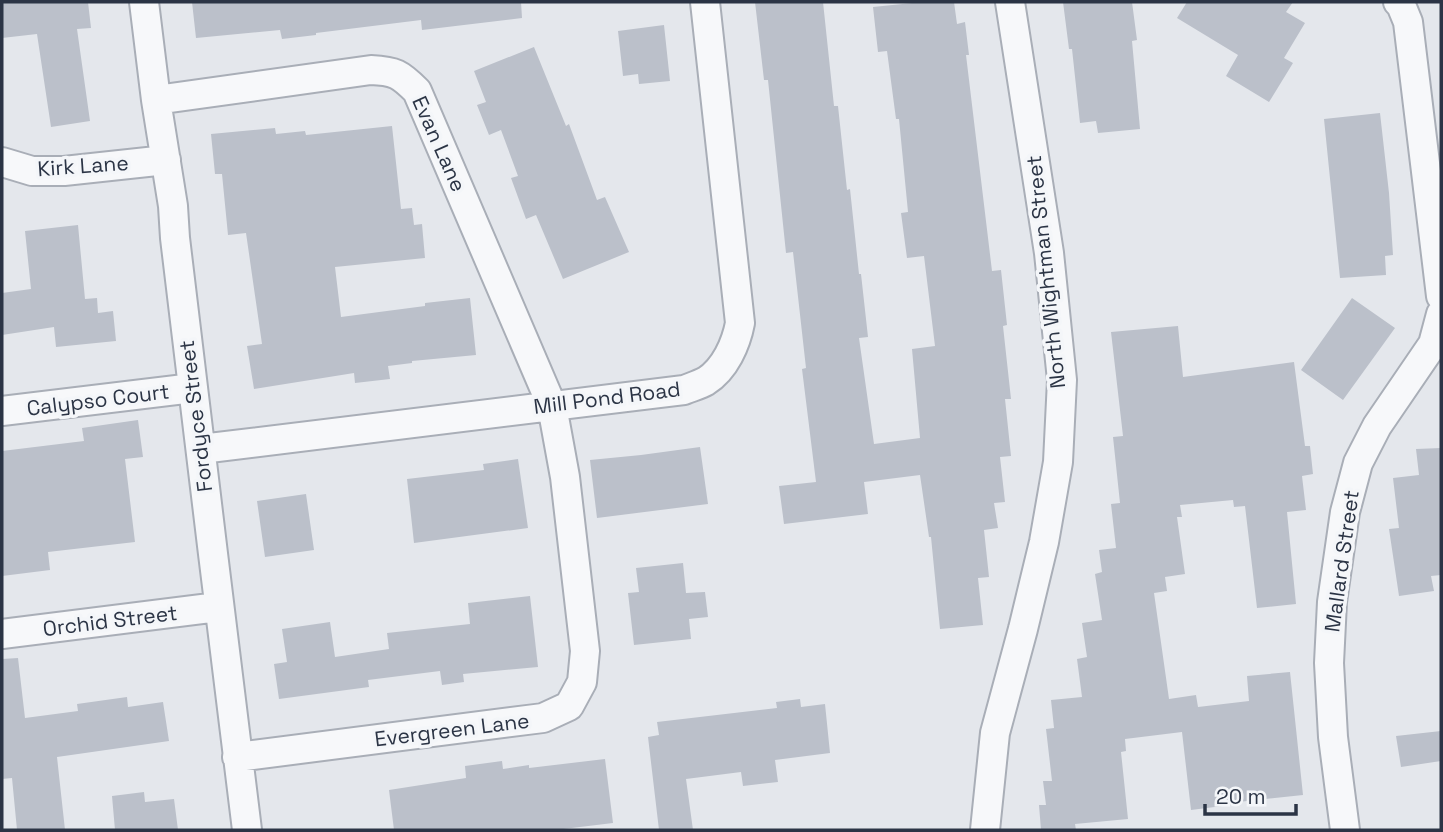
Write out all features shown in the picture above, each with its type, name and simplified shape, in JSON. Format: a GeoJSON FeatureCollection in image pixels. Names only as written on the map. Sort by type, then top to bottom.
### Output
{"type":"FeatureCollection","features":[{"type":"Feature","properties":{"kind":"street","name":"Fordyce Street"},"geometry":{"type":"LineString","coordinates":[[144,2],[173,206],[218,607],[247,830]]}},
{"type":"Feature","properties":{"kind":"street","name":"Mill Pond Road"},"geometry":{"type":"LineString","coordinates":[[201,449],[684,390],[708,380],[725,361],[737,340],[740,323],[705,2]]}},
{"type":"Feature","properties":{"kind":"street","name":"North Wightman Street"},"geometry":{"type":"LineString","coordinates":[[985,830],[995,733],[1044,542],[1058,462],[1062,380],[1049,253],[1010,2]]}},
{"type":"Feature","properties":{"kind":"street"},"geometry":{"type":"LineString","coordinates":[[1400,3],[1408,22],[1441,296]]}},
{"type":"Feature","properties":{"kind":"street","name":"Evan Lane"},"geometry":{"type":"LineString","coordinates":[[156,100],[371,70],[389,71],[403,77],[417,91],[552,406]]}},
{"type":"Feature","properties":{"kind":"street","name":"Kirk Lane"},"geometry":{"type":"LineString","coordinates":[[2,162],[32,171],[64,171],[166,160]]}},
{"type":"Feature","properties":{"kind":"street","name":"Mallard Street"},"geometry":{"type":"LineString","coordinates":[[1345,830],[1329,663],[1332,602],[1345,512],[1358,463],[1377,426],[1433,344],[1441,314]]}},
{"type":"Feature","properties":{"kind":"street","name":"Calypso Court"},"geometry":{"type":"LineString","coordinates":[[2,411],[193,388]]}},
{"type":"Feature","properties":{"kind":"street","name":"Evergreen Lane"},"geometry":{"type":"LineString","coordinates":[[237,757],[543,718],[569,706],[582,682],[585,651],[565,477],[552,406]]}},
{"type":"Feature","properties":{"kind":"street","name":"Orchid Street"},"geometry":{"type":"LineString","coordinates":[[2,634],[218,607]]}},
{"type":"Feature","properties":{"kind":"building"},"geometry":{"type":"Polygon","coordinates":[[[2,2],[88,2],[91,28],[77,29],[90,121],[51,127],[37,34],[2,38],[2,2]]]}},
{"type":"Feature","properties":{"kind":"building"},"geometry":{"type":"Polygon","coordinates":[[[192,2],[521,2],[522,18],[422,30],[421,20],[282,39],[280,30],[196,38],[192,2]]]}},
{"type":"Feature","properties":{"kind":"building"},"geometry":{"type":"Polygon","coordinates":[[[755,2],[823,2],[834,106],[838,106],[847,190],[850,189],[861,274],[868,337],[859,338],[874,444],[920,438],[912,349],[935,346],[924,256],[907,258],[901,213],[908,212],[899,119],[896,119],[887,51],[878,52],[873,7],[954,2],[957,24],[965,22],[969,55],[966,55],[992,271],[1001,270],[1007,325],[1003,326],[1011,399],[1005,399],[1011,456],[1000,457],[1005,502],[994,503],[998,528],[984,530],[989,577],[978,578],[983,625],[940,629],[931,537],[920,475],[864,482],[868,514],[784,524],[779,486],[816,482],[802,369],[806,368],[793,252],[786,253],[768,80],[764,80],[755,2]]]}},
{"type":"Feature","properties":{"kind":"building"},"geometry":{"type":"Polygon","coordinates":[[[1063,2],[1132,2],[1137,40],[1132,41],[1140,129],[1098,133],[1096,121],[1080,123],[1072,49],[1069,49],[1063,2]]]}},
{"type":"Feature","properties":{"kind":"building"},"geometry":{"type":"Polygon","coordinates":[[[1187,2],[1293,2],[1286,12],[1305,23],[1284,58],[1293,63],[1269,102],[1226,76],[1238,55],[1177,18],[1187,2]]]}},
{"type":"Feature","properties":{"kind":"building"},"geometry":{"type":"Polygon","coordinates":[[[664,25],[670,81],[639,84],[638,74],[623,76],[618,31],[664,25]]]}},
{"type":"Feature","properties":{"kind":"building"},"geometry":{"type":"Polygon","coordinates":[[[534,47],[566,126],[569,124],[597,200],[605,197],[629,252],[563,279],[536,215],[526,219],[511,178],[518,176],[501,130],[489,135],[477,105],[486,102],[474,71],[534,47]]]}},
{"type":"Feature","properties":{"kind":"building"},"geometry":{"type":"Polygon","coordinates":[[[1380,113],[1393,255],[1385,256],[1386,275],[1340,278],[1324,119],[1380,113]]]}},
{"type":"Feature","properties":{"kind":"building"},"geometry":{"type":"Polygon","coordinates":[[[392,126],[401,209],[412,208],[414,225],[422,224],[425,258],[335,267],[341,317],[470,298],[476,355],[388,366],[390,379],[355,383],[354,373],[254,389],[247,346],[262,344],[246,233],[228,235],[222,174],[215,174],[211,134],[275,128],[276,134],[305,131],[306,135],[392,126]]]}},
{"type":"Feature","properties":{"kind":"building"},"geometry":{"type":"Polygon","coordinates":[[[78,225],[85,299],[97,298],[98,313],[113,311],[116,341],[56,347],[54,327],[2,335],[2,293],[31,289],[25,231],[78,225]]]}},
{"type":"Feature","properties":{"kind":"building"},"geometry":{"type":"Polygon","coordinates":[[[1352,298],[1395,328],[1343,400],[1301,370],[1352,298]]]}},
{"type":"Feature","properties":{"kind":"building"},"geometry":{"type":"Polygon","coordinates":[[[1178,326],[1183,377],[1294,362],[1305,446],[1310,446],[1313,474],[1302,476],[1306,510],[1287,512],[1296,604],[1257,608],[1245,506],[1234,507],[1233,500],[1180,505],[1182,517],[1177,517],[1185,574],[1165,577],[1167,591],[1154,593],[1169,699],[1196,695],[1198,707],[1249,701],[1247,676],[1290,672],[1303,795],[1191,810],[1182,732],[1125,739],[1126,751],[1121,752],[1128,819],[1075,824],[1076,830],[1041,830],[1039,805],[1046,805],[1043,781],[1052,781],[1046,729],[1054,728],[1051,700],[1082,697],[1077,659],[1087,657],[1082,623],[1102,620],[1095,574],[1102,572],[1099,550],[1116,548],[1111,504],[1120,503],[1113,437],[1123,436],[1111,332],[1178,326]]]}},
{"type":"Feature","properties":{"kind":"building"},"geometry":{"type":"Polygon","coordinates":[[[138,420],[143,457],[125,459],[135,542],[48,552],[50,570],[2,576],[2,451],[84,441],[82,428],[138,420]]]}},
{"type":"Feature","properties":{"kind":"building"},"geometry":{"type":"Polygon","coordinates":[[[700,447],[708,504],[597,518],[590,460],[700,447]]]}},
{"type":"Feature","properties":{"kind":"building"},"geometry":{"type":"Polygon","coordinates":[[[1441,448],[1441,575],[1431,576],[1434,591],[1399,596],[1389,529],[1399,528],[1393,478],[1419,475],[1416,449],[1441,448]]]}},
{"type":"Feature","properties":{"kind":"building"},"geometry":{"type":"Polygon","coordinates":[[[518,459],[528,528],[414,543],[407,479],[484,470],[483,464],[518,459]]]}},
{"type":"Feature","properties":{"kind":"building"},"geometry":{"type":"Polygon","coordinates":[[[306,494],[314,550],[265,557],[257,501],[306,494]]]}},
{"type":"Feature","properties":{"kind":"building"},"geometry":{"type":"Polygon","coordinates":[[[683,563],[686,593],[705,592],[708,617],[689,619],[691,639],[634,645],[628,593],[639,592],[636,568],[683,563]]]}},
{"type":"Feature","properties":{"kind":"building"},"geometry":{"type":"Polygon","coordinates":[[[530,596],[538,667],[463,674],[464,682],[442,685],[440,671],[368,680],[369,687],[279,699],[274,664],[287,662],[282,629],[330,622],[335,657],[389,649],[387,633],[470,624],[468,603],[530,596]]]}},
{"type":"Feature","properties":{"kind":"building"},"geometry":{"type":"Polygon","coordinates":[[[18,658],[25,718],[78,711],[77,704],[127,697],[128,707],[163,702],[169,741],[57,757],[65,830],[17,830],[12,778],[2,779],[2,659],[18,658]]]}},
{"type":"Feature","properties":{"kind":"building"},"geometry":{"type":"Polygon","coordinates":[[[800,699],[801,707],[825,704],[830,753],[775,760],[778,782],[743,786],[741,772],[686,779],[693,830],[659,830],[648,737],[659,735],[657,722],[777,708],[776,702],[800,699]]]}},
{"type":"Feature","properties":{"kind":"building"},"geometry":{"type":"Polygon","coordinates":[[[1441,731],[1441,761],[1401,767],[1396,736],[1441,731]]]}},
{"type":"Feature","properties":{"kind":"building"},"geometry":{"type":"Polygon","coordinates":[[[605,759],[613,823],[555,830],[394,830],[389,790],[466,778],[465,766],[502,761],[503,769],[529,765],[529,768],[605,759]]]}},
{"type":"Feature","properties":{"kind":"building"},"geometry":{"type":"Polygon","coordinates":[[[144,792],[145,802],[174,799],[178,830],[115,830],[112,796],[144,792]]]}}]}
